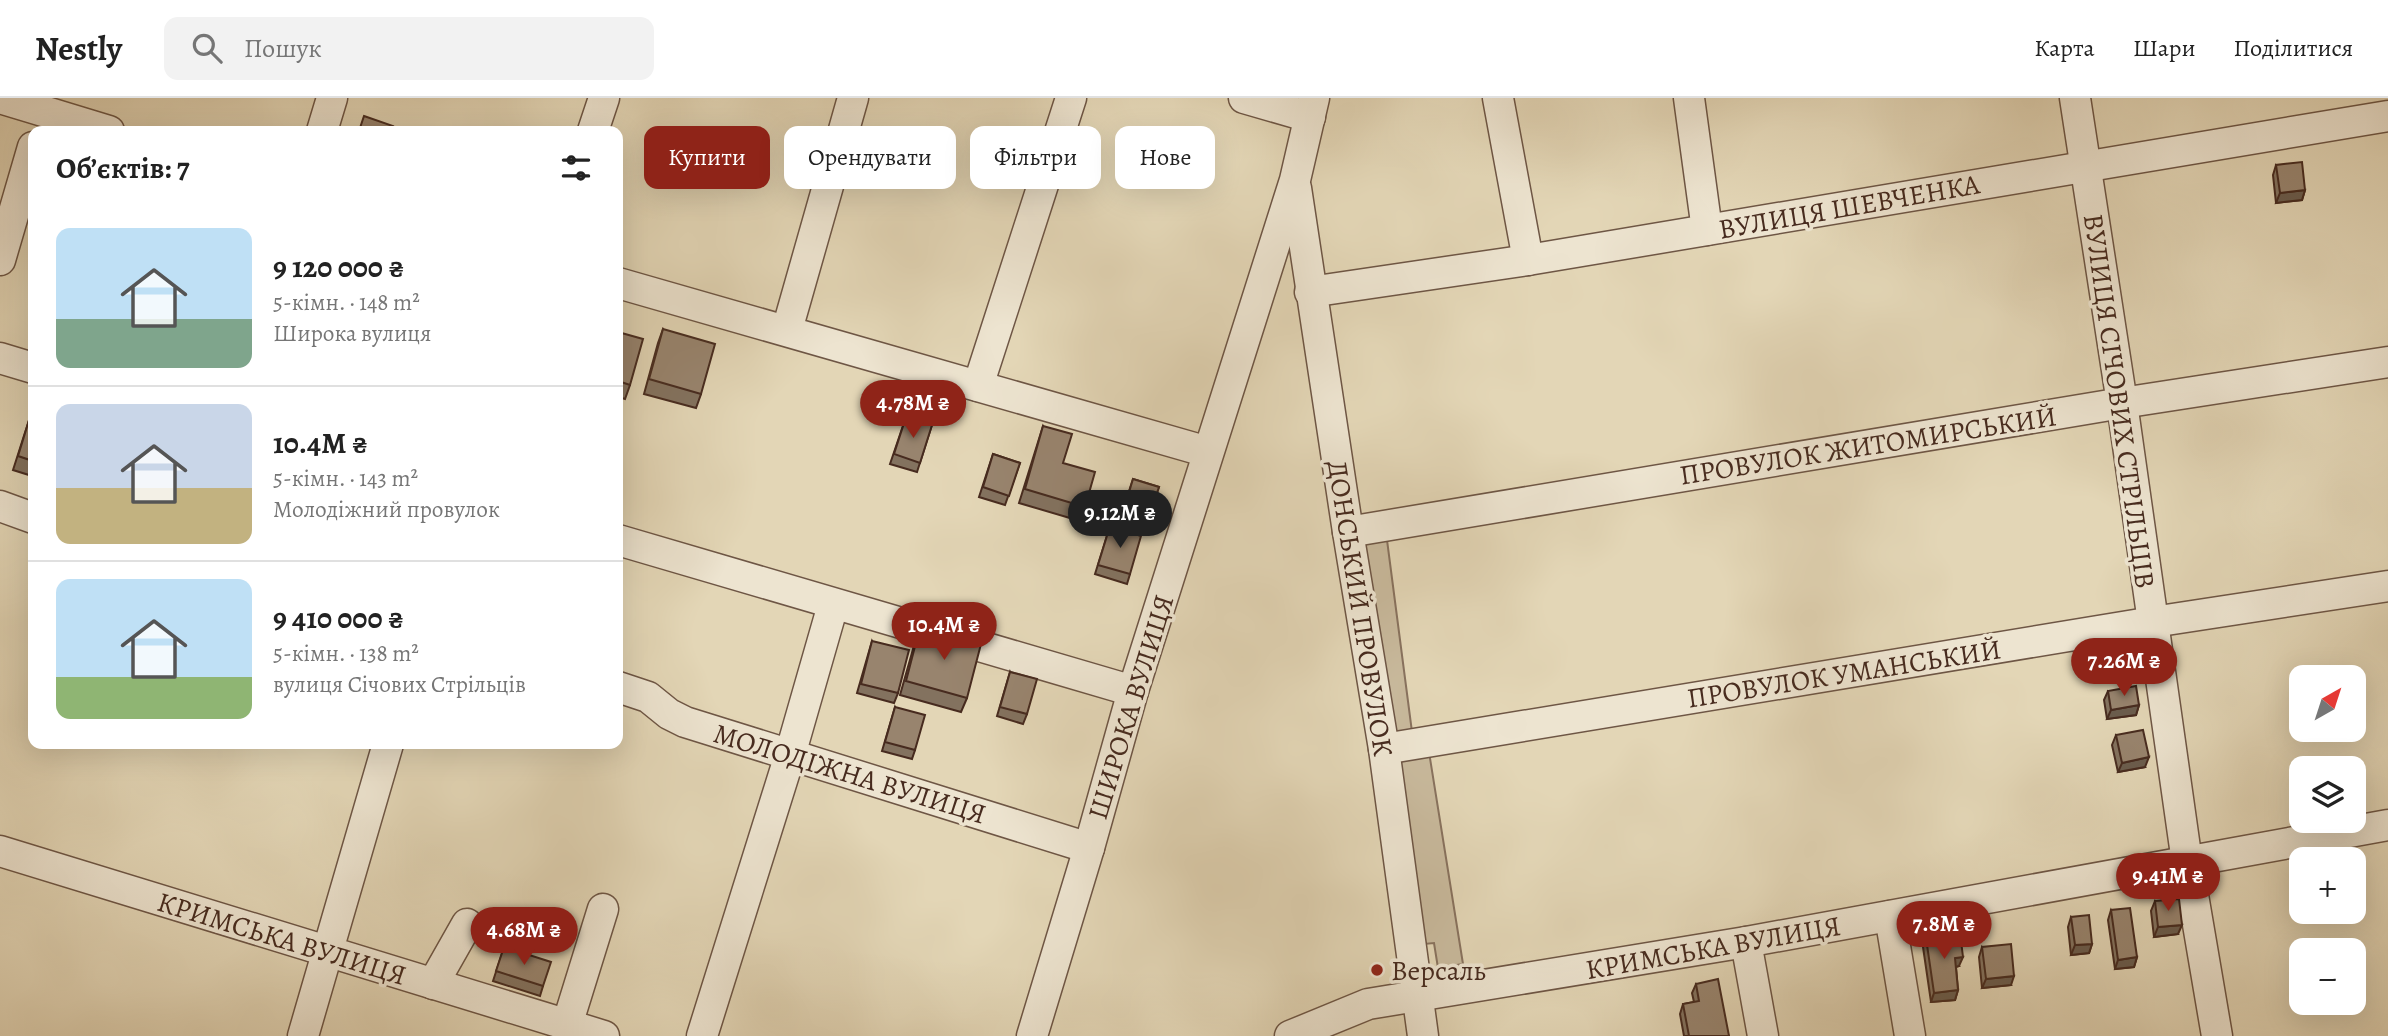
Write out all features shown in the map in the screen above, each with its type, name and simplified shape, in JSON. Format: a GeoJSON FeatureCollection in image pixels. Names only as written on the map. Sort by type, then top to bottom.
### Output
{"type":"FeatureCollection","features":[{"type":"Feature","properties":{"kind":"street"},"geometry":{"type":"LineString","coordinates":[[0,98],[43,114],[90,126]]}},
{"type":"Feature","properties":{"kind":"street"},"geometry":{"type":"LineString","coordinates":[[324,126],[332,98]]}},
{"type":"Feature","properties":{"kind":"street"},"geometry":{"type":"LineString","coordinates":[[595,126],[604,98]]}},
{"type":"Feature","properties":{"kind":"street"},"geometry":{"type":"LineString","coordinates":[[787,330],[853,98]]}},
{"type":"Feature","properties":{"kind":"street"},"geometry":{"type":"LineString","coordinates":[[978,386],[1071,98]]}},
{"type":"Feature","properties":{"kind":"street"},"geometry":{"type":"LineString","coordinates":[[1244,98],[1312,107]]}},
{"type":"Feature","properties":{"kind":"street"},"geometry":{"type":"LineString","coordinates":[[1499,98],[1528,260]]}},
{"type":"Feature","properties":{"kind":"street"},"geometry":{"type":"LineString","coordinates":[[1689,98],[1707,230]]}},
{"type":"Feature","properties":{"kind":"street","name":"ВУЛИЦЯ СІЧОВИХ СТРІЛЬЦІВ"},"geometry":{"type":"LineString","coordinates":[[2075,98],[2188,862],[2217,1036]]}},
{"type":"Feature","properties":{"kind":"street","name":"ШИРОКА ВУЛИЦЯ"},"geometry":{"type":"LineString","coordinates":[[1032,1036],[1133,691],[1295,180],[1312,107]]}},
{"type":"Feature","properties":{"kind":"street","name":"ВУЛИЦЯ ШЕВЧЕНКА"},"geometry":{"type":"LineString","coordinates":[[1310,292],[1528,260],[2388,116]]}},
{"type":"Feature","properties":{"kind":"street"},"geometry":{"type":"LineString","coordinates":[[0,260],[28,164]]}},
{"type":"Feature","properties":{"kind":"street","name":"ДОНСЬКИЙ ПРОВУЛОК"},"geometry":{"type":"LineString","coordinates":[[1295,180],[1310,292],[1384,749],[1423,1036]]}},
{"type":"Feature","properties":{"kind":"street"},"geometry":{"type":"LineString","coordinates":[[623,284],[1208,452]]}},
{"type":"Feature","properties":{"kind":"street"},"geometry":{"type":"LineString","coordinates":[[0,358],[28,366]]}},
{"type":"Feature","properties":{"kind":"street","name":"ПРОВУЛОК ЖИТОМИРСЬКИЙ"},"geometry":{"type":"LineString","coordinates":[[1348,532],[2122,403],[2388,362]]}},
{"type":"Feature","properties":{"kind":"street"},"geometry":{"type":"LineString","coordinates":[[0,506],[28,516]]}},
{"type":"Feature","properties":{"kind":"street"},"geometry":{"type":"LineString","coordinates":[[623,542],[1133,691]]}},
{"type":"Feature","properties":{"kind":"street","name":"ПРОВУЛОК УМАНСЬКИЙ"},"geometry":{"type":"LineString","coordinates":[[1384,749],[2153,622],[2388,586]]}},
{"type":"Feature","properties":{"kind":"street"},"geometry":{"type":"LineString","coordinates":[[702,1036],[790,754],[833,605]]}},
{"type":"Feature","properties":{"kind":"street","name":"МОЛОДІЖНА ВУЛИЦЯ"},"geometry":{"type":"LineString","coordinates":[[623,689],[648,697],[677,718],[1089,848]]}},
{"type":"Feature","properties":{"kind":"street"},"geometry":{"type":"LineString","coordinates":[[303,1036],[387,749]]}},
{"type":"Feature","properties":{"kind":"street","name":"КРИМСЬКА ВУЛИЦЯ"},"geometry":{"type":"LineString","coordinates":[[1290,1036],[1368,1004],[1746,942],[2388,825]]}},
{"type":"Feature","properties":{"kind":"street","name":"КРИМСЬКА ВУЛИЦЯ"},"geometry":{"type":"LineString","coordinates":[[0,851],[604,1036]]}},
{"type":"Feature","properties":{"kind":"street"},"geometry":{"type":"LineString","coordinates":[[567,1025],[603,909]]}},
{"type":"Feature","properties":{"kind":"street"},"geometry":{"type":"LineString","coordinates":[[1890,916],[1910,1036]]}},
{"type":"Feature","properties":{"kind":"street"},"geometry":{"type":"LineString","coordinates":[[433,984],[467,924]]}},
{"type":"Feature","properties":{"kind":"street"},"geometry":{"type":"LineString","coordinates":[[1746,942],[1763,1036]]}},
{"type":"Feature","properties":{"kind":"shaded area"},"geometry":{"type":"Polygon","coordinates":[[[1387,540],[1412,732],[1391,736],[1364,543],[1387,540]]]}},
{"type":"Feature","properties":{"kind":"shaded area"},"geometry":{"type":"Polygon","coordinates":[[[1429,752],[1463,964],[1438,968],[1434,943],[1424,944],[1393,758],[1429,752]]]}},
{"type":"Feature","properties":{"kind":"building"},"geometry":{"type":"Polygon","coordinates":[[[364,116],[393,126],[361,126],[364,116]]]}},
{"type":"Feature","properties":{"kind":"building"},"geometry":{"type":"Polygon","coordinates":[[[2302,162],[2305,190],[2280,193],[2276,165],[2302,162]]]}},
{"type":"Feature","properties":{"kind":"building"},"geometry":{"type":"Polygon","coordinates":[[[663,329],[715,344],[701,394],[649,379],[663,329]]]}},
{"type":"Feature","properties":{"kind":"building"},"geometry":{"type":"Polygon","coordinates":[[[623,333],[643,339],[630,385],[623,383],[623,333]]]}},
{"type":"Feature","properties":{"kind":"building"},"geometry":{"type":"Polygon","coordinates":[[[906,417],[932,425],[920,463],[894,454],[906,417]]]}},
{"type":"Feature","properties":{"kind":"building"},"geometry":{"type":"Polygon","coordinates":[[[28,424],[28,459],[18,456],[28,424]]]}},
{"type":"Feature","properties":{"kind":"building"},"geometry":{"type":"Polygon","coordinates":[[[1043,426],[1072,434],[1063,463],[1095,472],[1085,507],[1025,489],[1043,426]]]}},
{"type":"Feature","properties":{"kind":"building"},"geometry":{"type":"Polygon","coordinates":[[[993,454],[1020,463],[1009,496],[983,487],[993,454]]]}},
{"type":"Feature","properties":{"kind":"building"},"geometry":{"type":"Polygon","coordinates":[[[1133,479],[1159,487],[1148,520],[1123,512],[1133,479]]]}},
{"type":"Feature","properties":{"kind":"building"},"geometry":{"type":"Polygon","coordinates":[[[1110,526],[1141,536],[1130,574],[1098,565],[1110,526]]]}},
{"type":"Feature","properties":{"kind":"building"},"geometry":{"type":"Polygon","coordinates":[[[920,627],[981,644],[967,698],[906,681],[920,627]]]}},
{"type":"Feature","properties":{"kind":"building"},"geometry":{"type":"Polygon","coordinates":[[[872,641],[909,650],[898,693],[861,684],[872,641]]]}},
{"type":"Feature","properties":{"kind":"building"},"geometry":{"type":"Polygon","coordinates":[[[1010,672],[1037,679],[1027,714],[1000,707],[1010,672]]]}},
{"type":"Feature","properties":{"kind":"building"},"geometry":{"type":"Polygon","coordinates":[[[2136,686],[2139,705],[2111,710],[2108,691],[2136,686]]]}},
{"type":"Feature","properties":{"kind":"building"},"geometry":{"type":"Polygon","coordinates":[[[895,707],[925,715],[915,750],[885,742],[895,707]]]}},
{"type":"Feature","properties":{"kind":"building"},"geometry":{"type":"Polygon","coordinates":[[[2143,730],[2149,757],[2122,763],[2116,735],[2143,730]]]}},
{"type":"Feature","properties":{"kind":"building"},"geometry":{"type":"Polygon","coordinates":[[[2179,899],[2182,925],[2158,927],[2155,901],[2179,899]]]}},
{"type":"Feature","properties":{"kind":"building"},"geometry":{"type":"Polygon","coordinates":[[[2130,908],[2137,957],[2118,960],[2111,910],[2130,908]]]}},
{"type":"Feature","properties":{"kind":"building"},"geometry":{"type":"Polygon","coordinates":[[[2089,915],[2092,944],[2075,945],[2071,917],[2089,915]]]}},
{"type":"Feature","properties":{"kind":"building"},"geometry":{"type":"Polygon","coordinates":[[[1960,933],[1963,957],[1955,958],[1958,990],[1934,993],[1926,938],[1960,933]]]}},
{"type":"Feature","properties":{"kind":"building"},"geometry":{"type":"Polygon","coordinates":[[[2011,944],[2014,976],[1986,979],[1982,947],[2011,944]]]}},
{"type":"Feature","properties":{"kind":"building"},"geometry":{"type":"Polygon","coordinates":[[[504,947],[551,962],[543,986],[496,971],[504,947]]]}},
{"type":"Feature","properties":{"kind":"building"},"geometry":{"type":"Polygon","coordinates":[[[1718,979],[1729,1036],[1689,1036],[1683,1004],[1699,1001],[1696,984],[1718,979]]]}},
{"type":"Feature","properties":{"kind":"place","name":"Версаль"},"geometry":{"type":"Point","coordinates":[1377,970]}}]}
